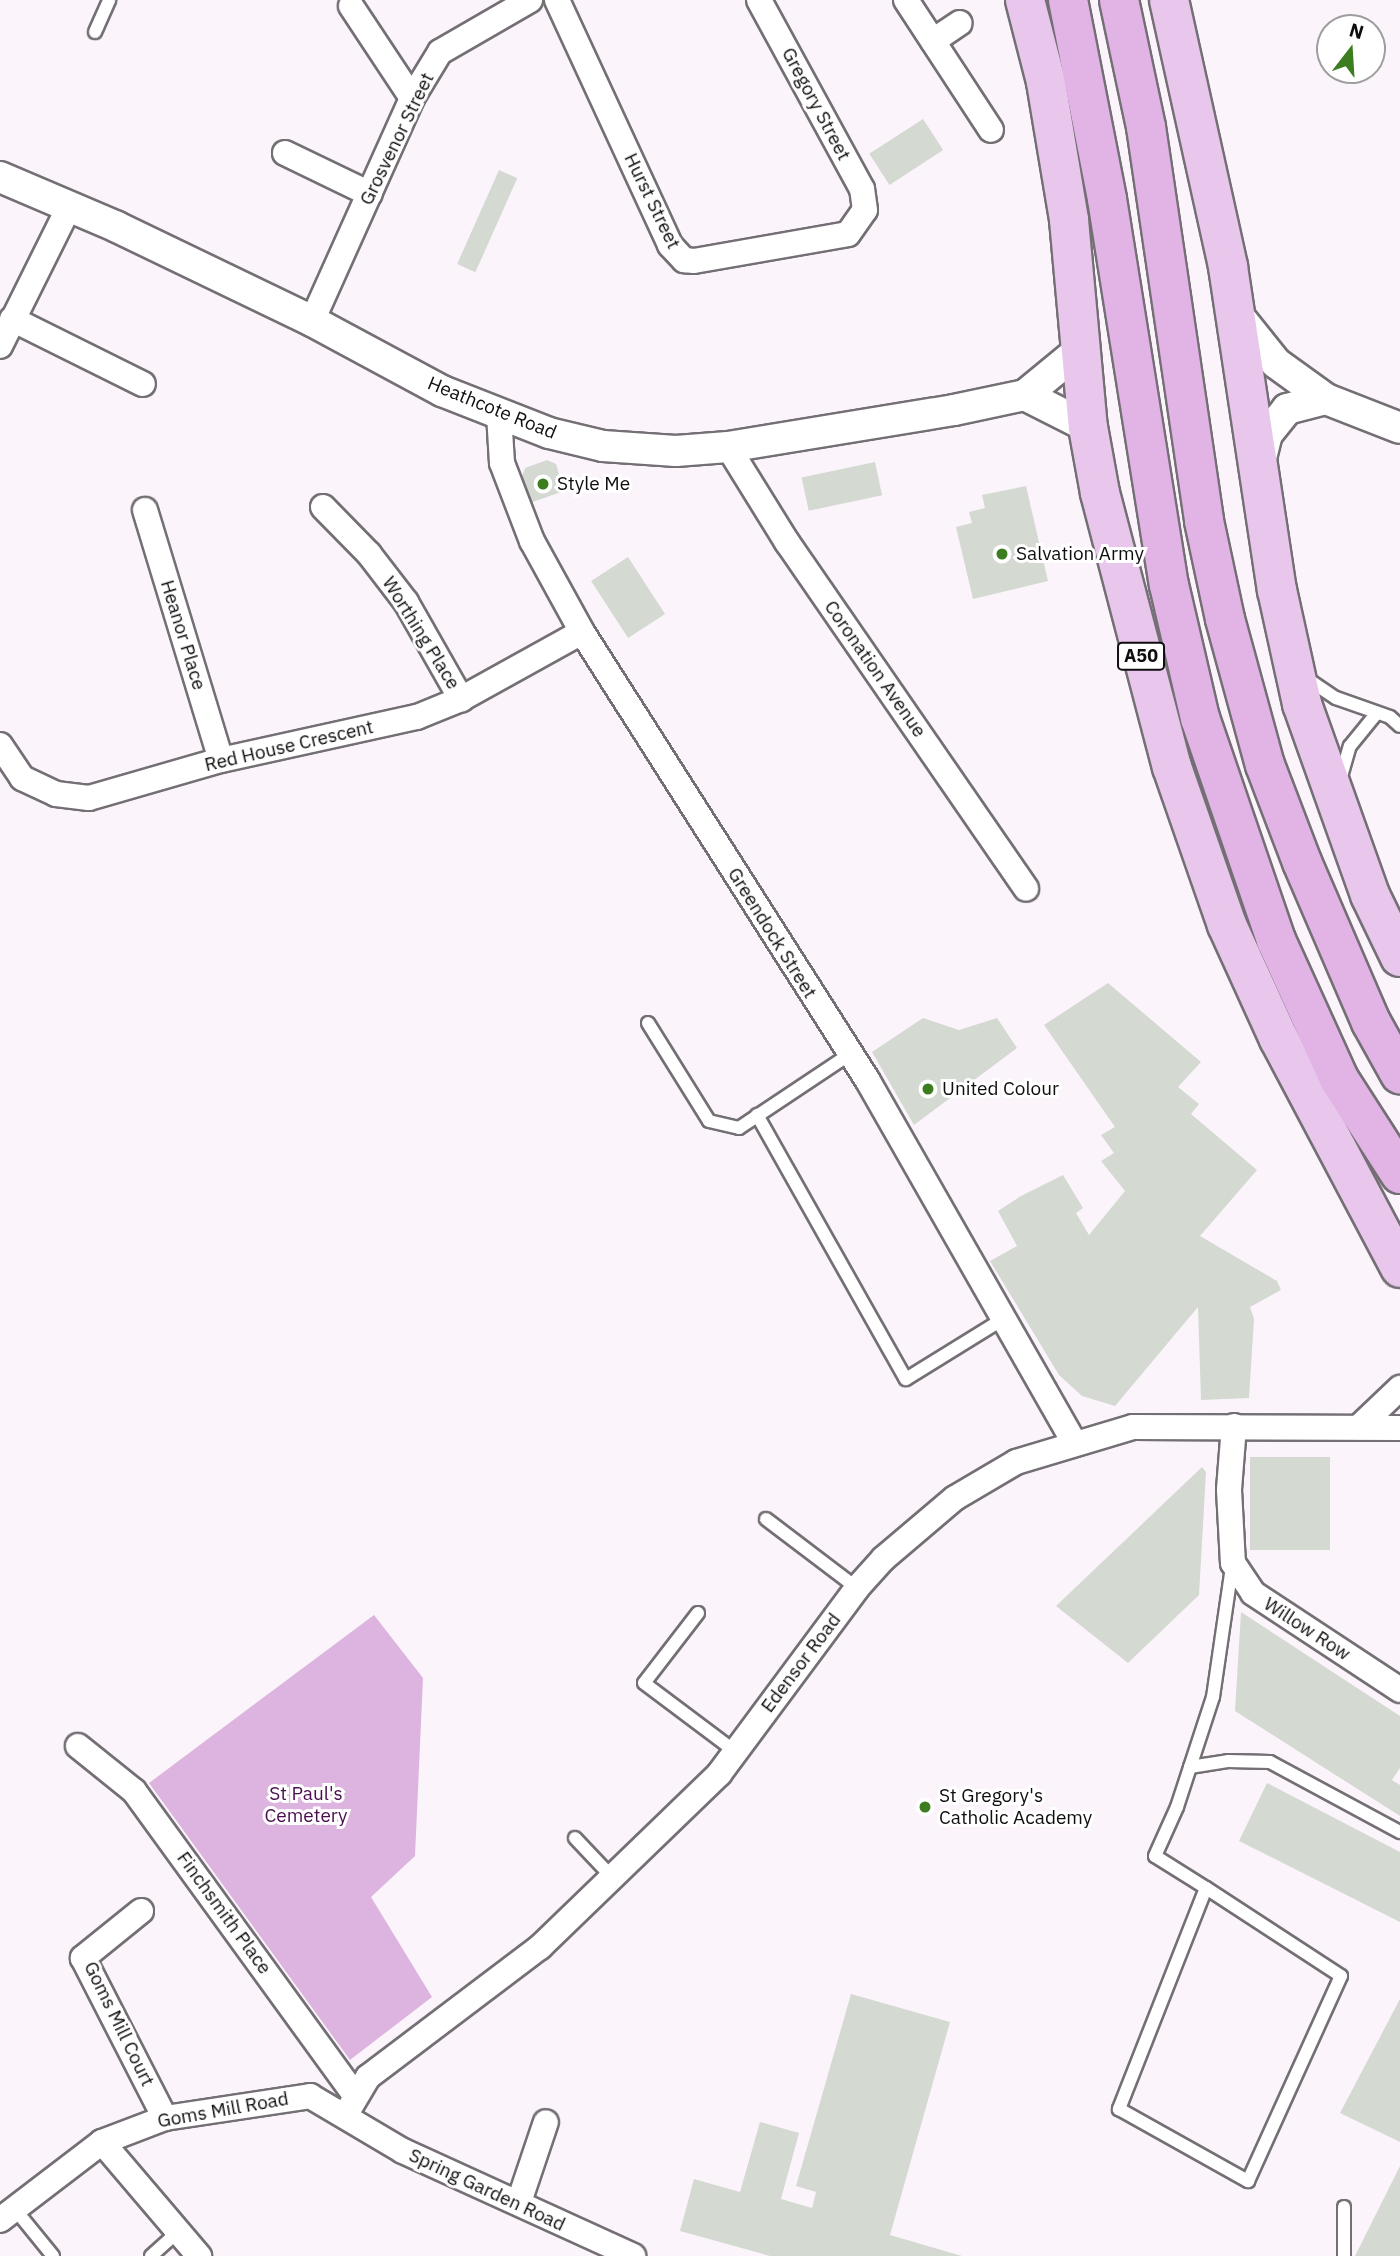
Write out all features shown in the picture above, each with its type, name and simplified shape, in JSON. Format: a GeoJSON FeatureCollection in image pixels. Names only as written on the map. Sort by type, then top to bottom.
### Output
{"type":"FeatureCollection","features":[{"type":"Feature","properties":{"kind":"highway","name":"A50"},"geometry":{"type":"LineString","coordinates":[[1068,0],[1107,199],[1169,585],[1200,719],[1276,940],[1339,1079],[1400,1174]]}},
{"type":"Feature","properties":{"kind":"highway"},"geometry":{"type":"LineString","coordinates":[[1119,0],[1146,127],[1203,521],[1225,620],[1265,765],[1302,862],[1371,1022],[1400,1074]]}},
{"type":"Feature","properties":{"kind":"main road","name":"A50"},"geometry":{"type":"LineString","coordinates":[[1025,0],[1046,82],[1064,192],[1088,427],[1120,581],[1172,766],[1227,925],[1279,1039],[1400,1268]]}},
{"type":"Feature","properties":{"kind":"main road"},"geometry":{"type":"LineString","coordinates":[[1169,0],[1236,313],[1277,590],[1294,669],[1336,801],[1370,895],[1400,957]]}},
{"type":"Feature","properties":{"kind":"street","name":"Grosvenor Street"},"geometry":{"type":"LineString","coordinates":[[312,321],[412,98],[449,43],[530,0]]}},
{"type":"Feature","properties":{"kind":"street","name":"Hurst Street"},"geometry":{"type":"LineString","coordinates":[[557,0],[670,244],[684,260],[848,234],[865,210]]}},
{"type":"Feature","properties":{"kind":"street","name":"Gregory Street"},"geometry":{"type":"LineString","coordinates":[[760,0],[862,189],[865,210]]}},
{"type":"Feature","properties":{"kind":"street"},"geometry":{"type":"LineString","coordinates":[[906,0],[991,130]]}},
{"type":"Feature","properties":{"kind":"street"},"geometry":{"type":"LineString","coordinates":[[351,6],[412,98]]}},
{"type":"Feature","properties":{"kind":"street"},"geometry":{"type":"LineString","coordinates":[[933,41],[960,23]]}},
{"type":"Feature","properties":{"kind":"street"},"geometry":{"type":"LineString","coordinates":[[285,153],[370,194]]}},
{"type":"Feature","properties":{"kind":"street","name":"Heathcote Road"},"geometry":{"type":"LineString","coordinates":[[0,177],[312,321],[442,391],[549,433],[603,446],[676,451],[729,447],[1025,395],[1081,349]]}},
{"type":"Feature","properties":{"kind":"street"},"geometry":{"type":"LineString","coordinates":[[0,346],[69,207]]}},
{"type":"Feature","properties":{"kind":"street"},"geometry":{"type":"LineString","coordinates":[[1236,313],[1276,363],[1326,399],[1400,428]]}},
{"type":"Feature","properties":{"kind":"street"},"geometry":{"type":"LineString","coordinates":[[12,319],[143,384]]}},
{"type":"Feature","properties":{"kind":"street"},"geometry":{"type":"LineString","coordinates":[[1025,395],[1088,427]]}},
{"type":"Feature","properties":{"kind":"street"},"geometry":{"type":"LineString","coordinates":[[1260,462],[1267,434],[1287,409],[1326,399]]}},
{"type":"Feature","properties":{"kind":"street","name":"Greendock Street"},"geometry":{"type":"LineString","coordinates":[[499,414],[502,463],[532,541],[582,632],[850,1054],[1074,1442]]}},
{"type":"Feature","properties":{"kind":"street","name":"Coronation Avenue"},"geometry":{"type":"LineString","coordinates":[[729,447],[787,542],[1026,888]]}},
{"type":"Feature","properties":{"kind":"street","name":"Worthing Place"},"geometry":{"type":"LineString","coordinates":[[323,506],[369,554],[406,602],[461,699]]}},
{"type":"Feature","properties":{"kind":"street","name":"Heanor Place"},"geometry":{"type":"LineString","coordinates":[[145,510],[221,761]]}},
{"type":"Feature","properties":{"kind":"street","name":"Red House Crescent"},"geometry":{"type":"LineString","coordinates":[[0,744],[22,778],[56,794],[89,798],[221,761],[417,717],[461,699],[582,632]]}},
{"type":"Feature","properties":{"kind":"street"},"geometry":{"type":"LineString","coordinates":[[1359,1427],[1400,1388]]}},
{"type":"Feature","properties":{"kind":"street"},"geometry":{"type":"LineString","coordinates":[[1233,1563],[1229,1490],[1234,1426]]}},
{"type":"Feature","properties":{"kind":"street","name":"Edensor Road"},"geometry":{"type":"LineString","coordinates":[[350,2104],[368,2077],[540,1947],[719,1774],[857,1588],[883,1559],[956,1498],[1016,1462],[1074,1442],[1133,1427],[1400,1428]]}},
{"type":"Feature","properties":{"kind":"street","name":"Willow Row"},"geometry":{"type":"LineString","coordinates":[[1233,1563],[1253,1593],[1400,1690]]}},
{"type":"Feature","properties":{"kind":"street","name":"Finchsmith Place"},"geometry":{"type":"LineString","coordinates":[[78,1746],[134,1791],[350,2104]]}},
{"type":"Feature","properties":{"kind":"street","name":"Goms Mill Court"},"geometry":{"type":"LineString","coordinates":[[141,1912],[83,1958],[164,2118]]}},
{"type":"Feature","properties":{"kind":"street","name":"Goms Mill Road"},"geometry":{"type":"LineString","coordinates":[[7,2214],[102,2142],[164,2118],[310,2096],[350,2104]]}},
{"type":"Feature","properties":{"kind":"street","name":"Spring Garden Road"},"geometry":{"type":"LineString","coordinates":[[350,2104],[403,2151],[519,2202],[582,2246],[633,2256]]}},
{"type":"Feature","properties":{"kind":"street"},"geometry":{"type":"LineString","coordinates":[[519,2202],[546,2122]]}},
{"type":"Feature","properties":{"kind":"street"},"geometry":{"type":"LineString","coordinates":[[102,2142],[199,2256]]}},
{"type":"Feature","properties":{"kind":"lane"},"geometry":{"type":"LineString","coordinates":[[95,32],[109,0]]}},
{"type":"Feature","properties":{"kind":"lane"},"geometry":{"type":"LineString","coordinates":[[1294,669],[1336,698],[1400,726]]}},
{"type":"Feature","properties":{"kind":"lane"},"geometry":{"type":"LineString","coordinates":[[1336,801],[1350,746],[1376,715]]}},
{"type":"Feature","properties":{"kind":"lane"},"geometry":{"type":"LineString","coordinates":[[648,1023],[709,1121],[739,1128],[850,1054]]}},
{"type":"Feature","properties":{"kind":"lane"},"geometry":{"type":"LineString","coordinates":[[757,1115],[906,1379],[1003,1319]]}},
{"type":"Feature","properties":{"kind":"lane"},"geometry":{"type":"LineString","coordinates":[[766,1519],[857,1588]]}},
{"type":"Feature","properties":{"kind":"lane"},"geometry":{"type":"LineString","coordinates":[[1206,1888],[1119,2109],[1248,2181],[1341,1976],[1206,1888],[1156,1856],[1190,1768],[1213,1697],[1233,1563]]}},
{"type":"Feature","properties":{"kind":"lane"},"geometry":{"type":"LineString","coordinates":[[698,1613],[644,1683],[736,1752]]}},
{"type":"Feature","properties":{"kind":"lane"},"geometry":{"type":"LineString","coordinates":[[1190,1768],[1228,1761],[1270,1762],[1400,1832]]}},
{"type":"Feature","properties":{"kind":"lane"},"geometry":{"type":"LineString","coordinates":[[575,1838],[612,1877]]}},
{"type":"Feature","properties":{"kind":"lane"},"geometry":{"type":"LineString","coordinates":[[1344,2207],[1345,2256]]}},
{"type":"Feature","properties":{"kind":"lane"},"geometry":{"type":"LineString","coordinates":[[7,2214],[53,2256]]}},
{"type":"Feature","properties":{"kind":"lane"},"geometry":{"type":"LineString","coordinates":[[151,2256],[178,2232]]}},
{"type":"Feature","properties":{"kind":"green space","name":"St Paul's Cemetery"},"geometry":{"type":"Polygon","coordinates":[[[374,1615],[423,1678],[415,1856],[371,1897],[432,1997],[350,2060],[149,1783],[374,1615]]]}},
{"type":"Feature","properties":{"kind":"building"},"geometry":{"type":"Polygon","coordinates":[[[923,119],[943,150],[889,185],[869,154],[923,119]]]}},
{"type":"Feature","properties":{"kind":"building"},"geometry":{"type":"Polygon","coordinates":[[[499,170],[517,178],[475,272],[457,264],[499,170]]]}},
{"type":"Feature","properties":{"kind":"building","name":"Style Me"},"geometry":{"type":"Polygon","coordinates":[[[547,460],[556,464],[564,491],[530,503],[522,477],[525,468],[547,460]]]}},
{"type":"Feature","properties":{"kind":"building"},"geometry":{"type":"Polygon","coordinates":[[[875,462],[882,495],[809,511],[802,478],[875,462]]]}},
{"type":"Feature","properties":{"kind":"building","name":"Salvation Army"},"geometry":{"type":"Polygon","coordinates":[[[1026,486],[1048,581],[973,599],[956,527],[972,523],[969,512],[985,508],[982,495],[1026,486]]]}},
{"type":"Feature","properties":{"kind":"building"},"geometry":{"type":"Polygon","coordinates":[[[628,557],[665,614],[628,638],[591,581],[628,557]]]}},
{"type":"Feature","properties":{"kind":"building"},"geometry":{"type":"Polygon","coordinates":[[[1108,983],[1201,1062],[1178,1087],[1199,1104],[1191,1114],[1257,1170],[1200,1236],[1277,1281],[1281,1290],[1250,1307],[1254,1319],[1249,1398],[1201,1400],[1198,1307],[1115,1406],[1082,1396],[1059,1375],[990,1261],[1017,1246],[998,1211],[1021,1196],[1063,1175],[1083,1208],[1076,1213],[1089,1235],[1125,1191],[1101,1161],[1114,1153],[1101,1135],[1115,1127],[1044,1025],[1108,983]]]}},
{"type":"Feature","properties":{"kind":"building","name":"United Colour"},"geometry":{"type":"Polygon","coordinates":[[[923,1018],[959,1030],[997,1018],[1017,1048],[914,1125],[872,1052],[923,1018]]]}},
{"type":"Feature","properties":{"kind":"building"},"geometry":{"type":"Polygon","coordinates":[[[1250,1457],[1330,1457],[1330,1550],[1250,1550],[1250,1457]]]}},
{"type":"Feature","properties":{"kind":"building"},"geometry":{"type":"Polygon","coordinates":[[[1202,1467],[1206,1472],[1199,1595],[1128,1663],[1056,1606],[1202,1467]]]}},
{"type":"Feature","properties":{"kind":"building"},"geometry":{"type":"Polygon","coordinates":[[[1241,1612],[1400,1716],[1400,1768],[1392,1780],[1400,1785],[1400,1816],[1235,1711],[1241,1612]]]}},
{"type":"Feature","properties":{"kind":"building"},"geometry":{"type":"Polygon","coordinates":[[[1267,1783],[1400,1852],[1400,1922],[1239,1841],[1267,1783]]]}},
{"type":"Feature","properties":{"kind":"building"},"geometry":{"type":"Polygon","coordinates":[[[851,1994],[950,2022],[890,2235],[962,2256],[770,2256],[680,2231],[694,2179],[740,2192],[760,2122],[799,2133],[781,2199],[812,2208],[816,2192],[796,2186],[851,1994]]]}},
{"type":"Feature","properties":{"kind":"building"},"geometry":{"type":"Polygon","coordinates":[[[1400,1999],[1400,2142],[1340,2113],[1400,1999]]]}},
{"type":"Feature","properties":{"kind":"building"},"geometry":{"type":"Polygon","coordinates":[[[1400,2166],[1400,2256],[1355,2256],[1400,2166]]]}},
{"type":"Feature","properties":{"kind":"place","name":"Style Me"},"geometry":{"type":"Point","coordinates":[543,484]}},
{"type":"Feature","properties":{"kind":"place","name":"Salvation Army"},"geometry":{"type":"Point","coordinates":[1002,554]}},
{"type":"Feature","properties":{"kind":"place","name":"United Colour"},"geometry":{"type":"Point","coordinates":[928,1089]}},
{"type":"Feature","properties":{"kind":"place","name":"St Gregory's Catholic Academy"},"geometry":{"type":"Point","coordinates":[925,1807]}}]}
